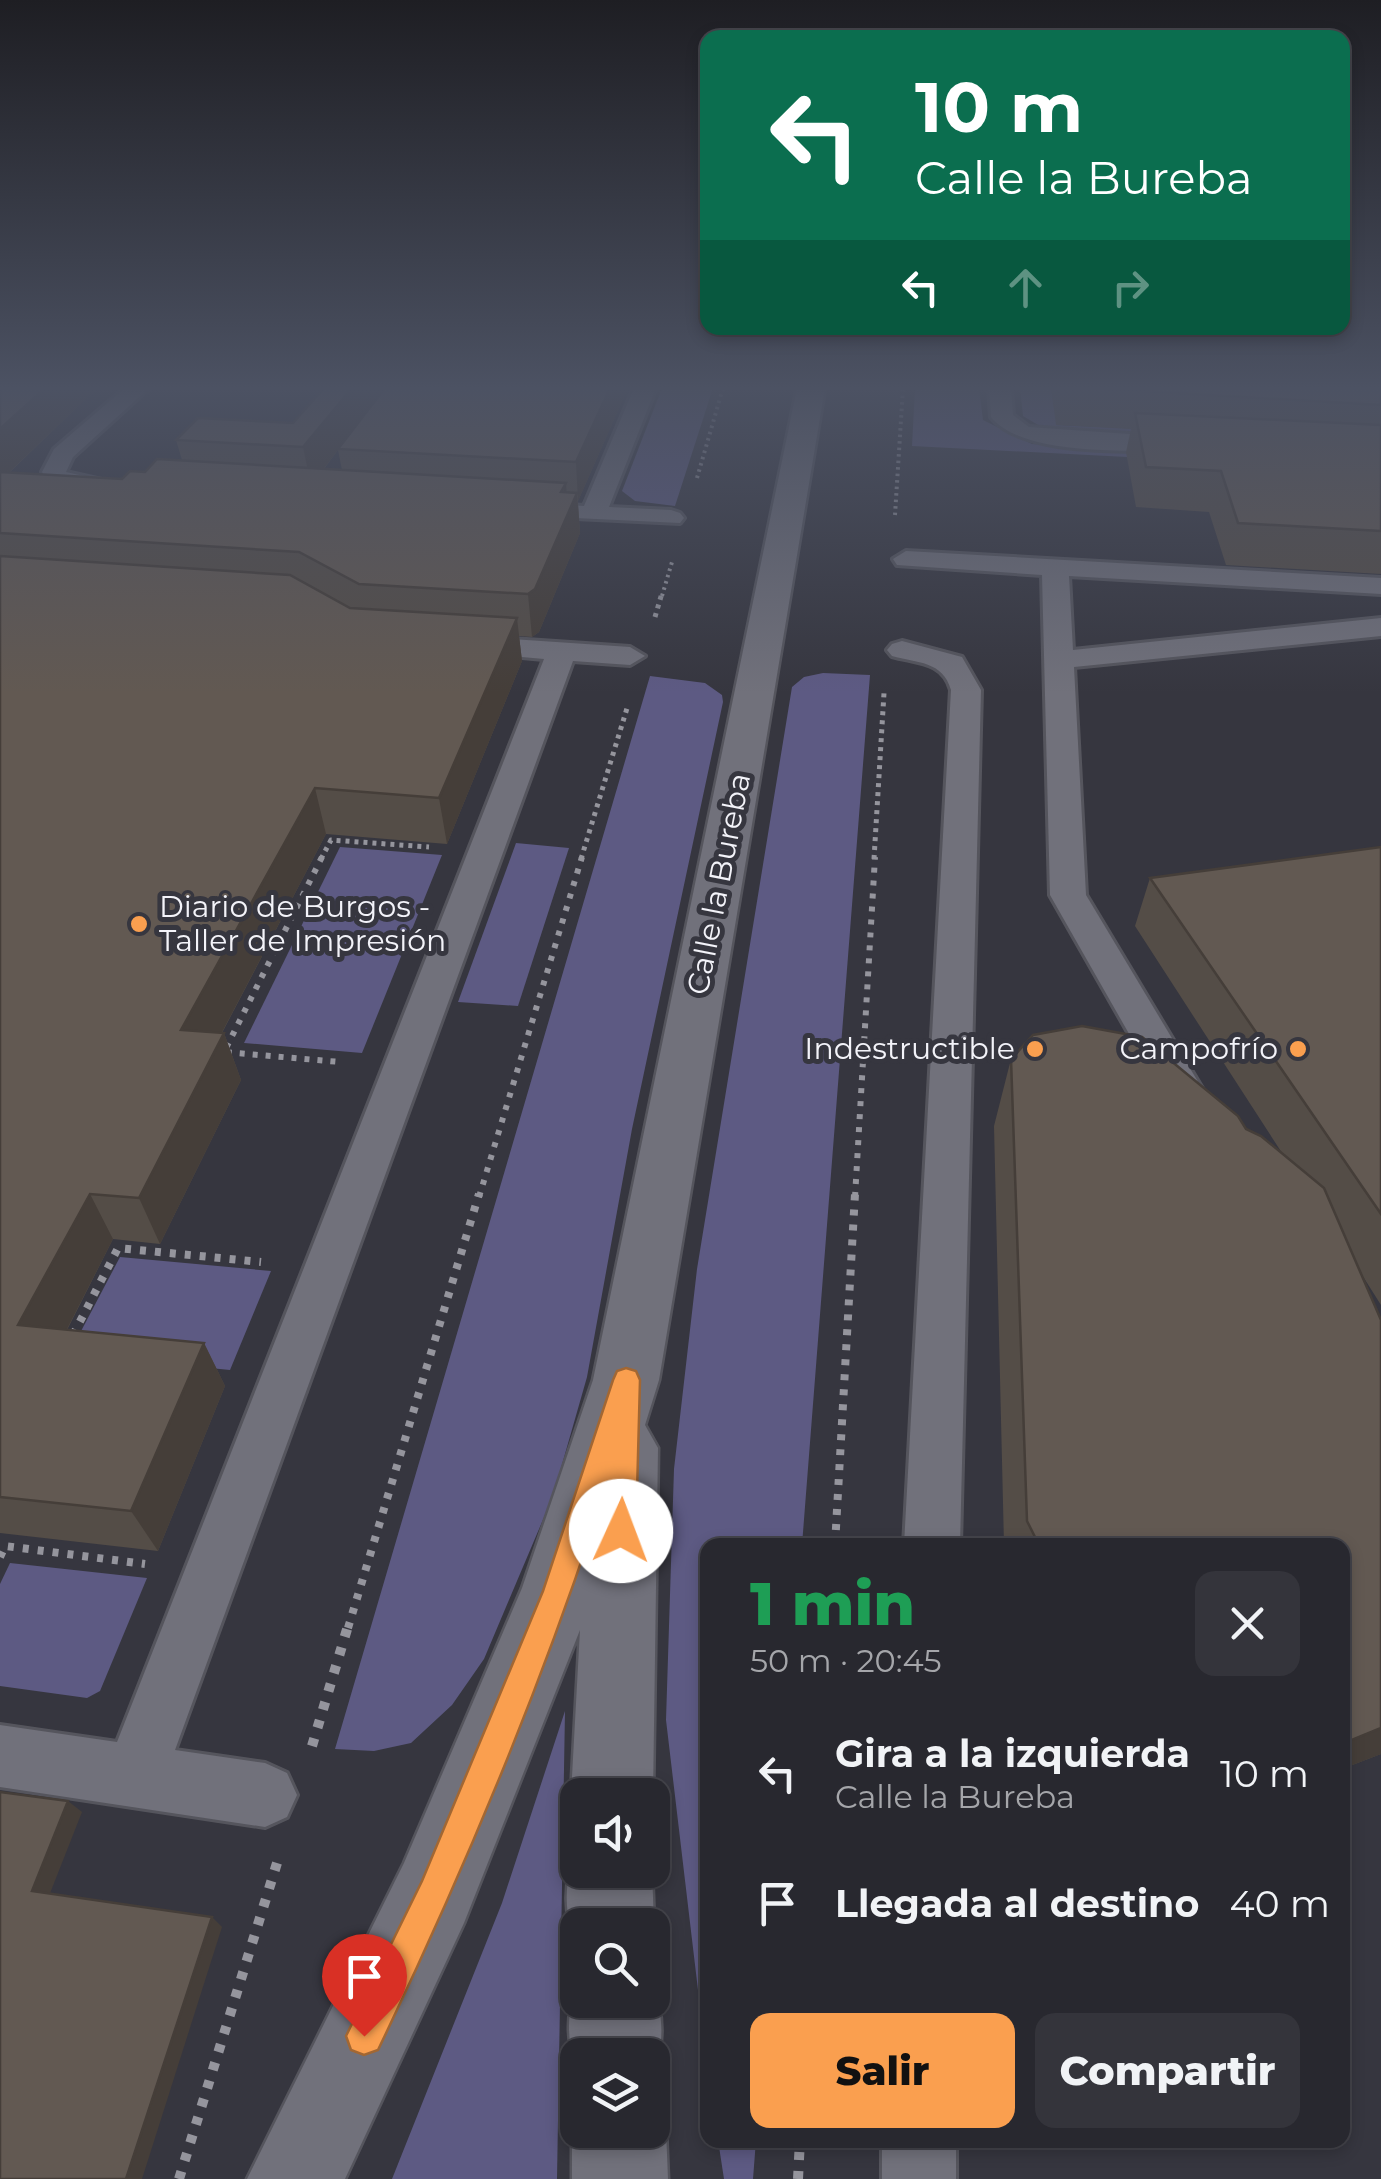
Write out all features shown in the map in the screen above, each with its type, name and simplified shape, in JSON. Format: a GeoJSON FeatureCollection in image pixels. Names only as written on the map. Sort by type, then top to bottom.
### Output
{"type":"FeatureCollection","features":[{"type":"Feature","properties":{"kind":"street","name":"Calle la Bureba"},"geometry":{"type":"LineString","coordinates":[[295,2179],[434,1894],[558,1591],[626,1380],[792,490]]}},
{"type":"Feature","properties":{"kind":"street","name":"Calle la Bureba"},"geometry":{"type":"LineString","coordinates":[[613,1778],[626,1380]]}},
{"type":"Feature","properties":{"kind":"street"},"geometry":{"type":"LineString","coordinates":[[619,2148],[620,2179]]}},
{"type":"Feature","properties":{"kind":"lane"},"geometry":{"type":"LineString","coordinates":[[594,514],[604,490]]}},
{"type":"Feature","properties":{"kind":"lane"},"geometry":{"type":"LineString","coordinates":[[495,508],[671,518]]}},
{"type":"Feature","properties":{"kind":"lane"},"geometry":{"type":"LineString","coordinates":[[906,559],[1381,586]]}},
{"type":"Feature","properties":{"kind":"lane"},"geometry":{"type":"LineString","coordinates":[[1055,568],[1068,895],[1205,1129]]}},
{"type":"Feature","properties":{"kind":"lane"},"geometry":{"type":"LineString","coordinates":[[1059,660],[1381,627]]}},
{"type":"Feature","properties":{"kind":"lane"},"geometry":{"type":"LineString","coordinates":[[429,643],[630,656]]}},
{"type":"Feature","properties":{"kind":"lane"},"geometry":{"type":"LineString","coordinates":[[902,650],[950,661],[963,673],[966,690],[932,1538]]}},
{"type":"Feature","properties":{"kind":"lane"},"geometry":{"type":"LineString","coordinates":[[135,1775],[562,652]]}},
{"type":"Feature","properties":{"kind":"lane"},"geometry":{"type":"LineString","coordinates":[[0,1756],[135,1775],[286,1778]]}},
{"type":"Feature","properties":{"kind":"lane"},"geometry":{"type":"LineString","coordinates":[[918,2148],[919,2179]]}},
{"type":"Feature","properties":{"kind":"path"},"geometry":{"type":"LineString","coordinates":[[894,520],[896,490]]}},
{"type":"Feature","properties":{"kind":"path"},"geometry":{"type":"LineString","coordinates":[[653,622],[674,554]]}},
{"type":"Feature","properties":{"kind":"path"},"geometry":{"type":"LineString","coordinates":[[835,1538],[884,688]]}},
{"type":"Feature","properties":{"kind":"path"},"geometry":{"type":"LineString","coordinates":[[286,1778],[632,695]]}},
{"type":"Feature","properties":{"kind":"path"},"geometry":{"type":"LineString","coordinates":[[351,1063],[224,1052],[331,840],[438,848]]}},
{"type":"Feature","properties":{"kind":"path"},"geometry":{"type":"LineString","coordinates":[[68,1345],[118,1248],[268,1263]]}},
{"type":"Feature","properties":{"kind":"path"},"geometry":{"type":"LineString","coordinates":[[0,1557],[5,1546],[166,1567]]}},
{"type":"Feature","properties":{"kind":"path"},"geometry":{"type":"LineString","coordinates":[[179,2179],[278,1856]]}},
{"type":"Feature","properties":{"kind":"path"},"geometry":{"type":"LineString","coordinates":[[798,2179],[800,2148]]}},
{"type":"Feature","properties":{"kind":"shaded area"},"geometry":{"type":"Polygon","coordinates":[[[680,490],[675,506],[635,501],[622,491],[680,490]]]}},
{"type":"Feature","properties":{"kind":"shaded area"},"geometry":{"type":"Polygon","coordinates":[[[823,673],[870,675],[803,1538],[700,1538],[700,2007],[666,1720],[674,1469],[697,1269],[792,687],[804,677],[823,673]]]}},
{"type":"Feature","properties":{"kind":"shaded area"},"geometry":{"type":"Polygon","coordinates":[[[650,676],[705,683],[722,695],[723,702],[632,1129],[587,1377],[553,1496],[484,1659],[452,1705],[411,1743],[374,1751],[335,1749],[650,676]]]}},
{"type":"Feature","properties":{"kind":"shaded area"},"geometry":{"type":"Polygon","coordinates":[[[516,843],[569,848],[518,1006],[458,1002],[516,843]]]}},
{"type":"Feature","properties":{"kind":"shaded area"},"geometry":{"type":"Polygon","coordinates":[[[340,847],[442,855],[362,1053],[244,1043],[340,847]]]}},
{"type":"Feature","properties":{"kind":"shaded area"},"geometry":{"type":"Polygon","coordinates":[[[120,1257],[271,1271],[230,1370],[69,1354],[120,1257]]]}},
{"type":"Feature","properties":{"kind":"shaded area"},"geometry":{"type":"Polygon","coordinates":[[[10,1563],[147,1578],[100,1691],[87,1698],[0,1686],[0,1584],[10,1563]]]}},
{"type":"Feature","properties":{"kind":"shaded area"},"geometry":{"type":"Polygon","coordinates":[[[565,1711],[564,1778],[560,1778],[557,2179],[392,2179],[502,1903],[565,1711]]]}},
{"type":"Feature","properties":{"kind":"shaded area"},"geometry":{"type":"Polygon","coordinates":[[[719,2148],[755,2148],[753,2179],[724,2179],[719,2148]]]}},
{"type":"Feature","properties":{"kind":"building"},"geometry":{"type":"Polygon","coordinates":[[[0,490],[562,490],[577,493],[535,589],[528,594],[359,584],[299,552],[0,533],[0,490]]]}},
{"type":"Feature","properties":{"kind":"building"},"geometry":{"type":"Polygon","coordinates":[[[1227,490],[1381,490],[1381,531],[1238,523],[1227,490]]]}},
{"type":"Feature","properties":{"kind":"building","name":"Diario de Burgos - Taller de Impresión"},"geometry":{"type":"Polygon","coordinates":[[[0,556],[290,575],[350,608],[517,618],[439,798],[315,788],[181,1030],[224,1033],[139,1198],[90,1194],[18,1325],[204,1343],[131,1511],[0,1497],[0,556]]]}},
{"type":"Feature","properties":{"kind":"building","name":"Campofrío"},"geometry":{"type":"Polygon","coordinates":[[[1381,847],[1381,1214],[1150,878],[1381,847]]]}},
{"type":"Feature","properties":{"kind":"building"},"geometry":{"type":"Polygon","coordinates":[[[1082,1026],[1142,1037],[1238,1116],[1246,1129],[1261,1136],[1324,1188],[1381,1320],[1381,1728],[1350,1741],[1350,1538],[1036,1538],[1027,1521],[1011,1059],[1033,1035],[1082,1026]]]}},
{"type":"Feature","properties":{"kind":"building"},"geometry":{"type":"Polygon","coordinates":[[[0,1792],[68,1801],[32,1891],[212,1917],[126,2179],[0,2179],[0,1792]]]}},
{"type":"Feature","properties":{"kind":"place","name":"Diario de Burgos - Taller de Impresión"},"geometry":{"type":"Point","coordinates":[139,924]}},
{"type":"Feature","properties":{"kind":"place","name":"Indestructible"},"geometry":{"type":"Point","coordinates":[1035,1049]}},
{"type":"Feature","properties":{"kind":"place","name":"Campofrío"},"geometry":{"type":"Point","coordinates":[1298,1049]}},
{"type":"Feature","properties":{"kind":"route"},"geometry":{"type":"LineString","coordinates":[[364,2036],[434,1894],[558,1591],[626,1380],[621,1531]]}}]}
